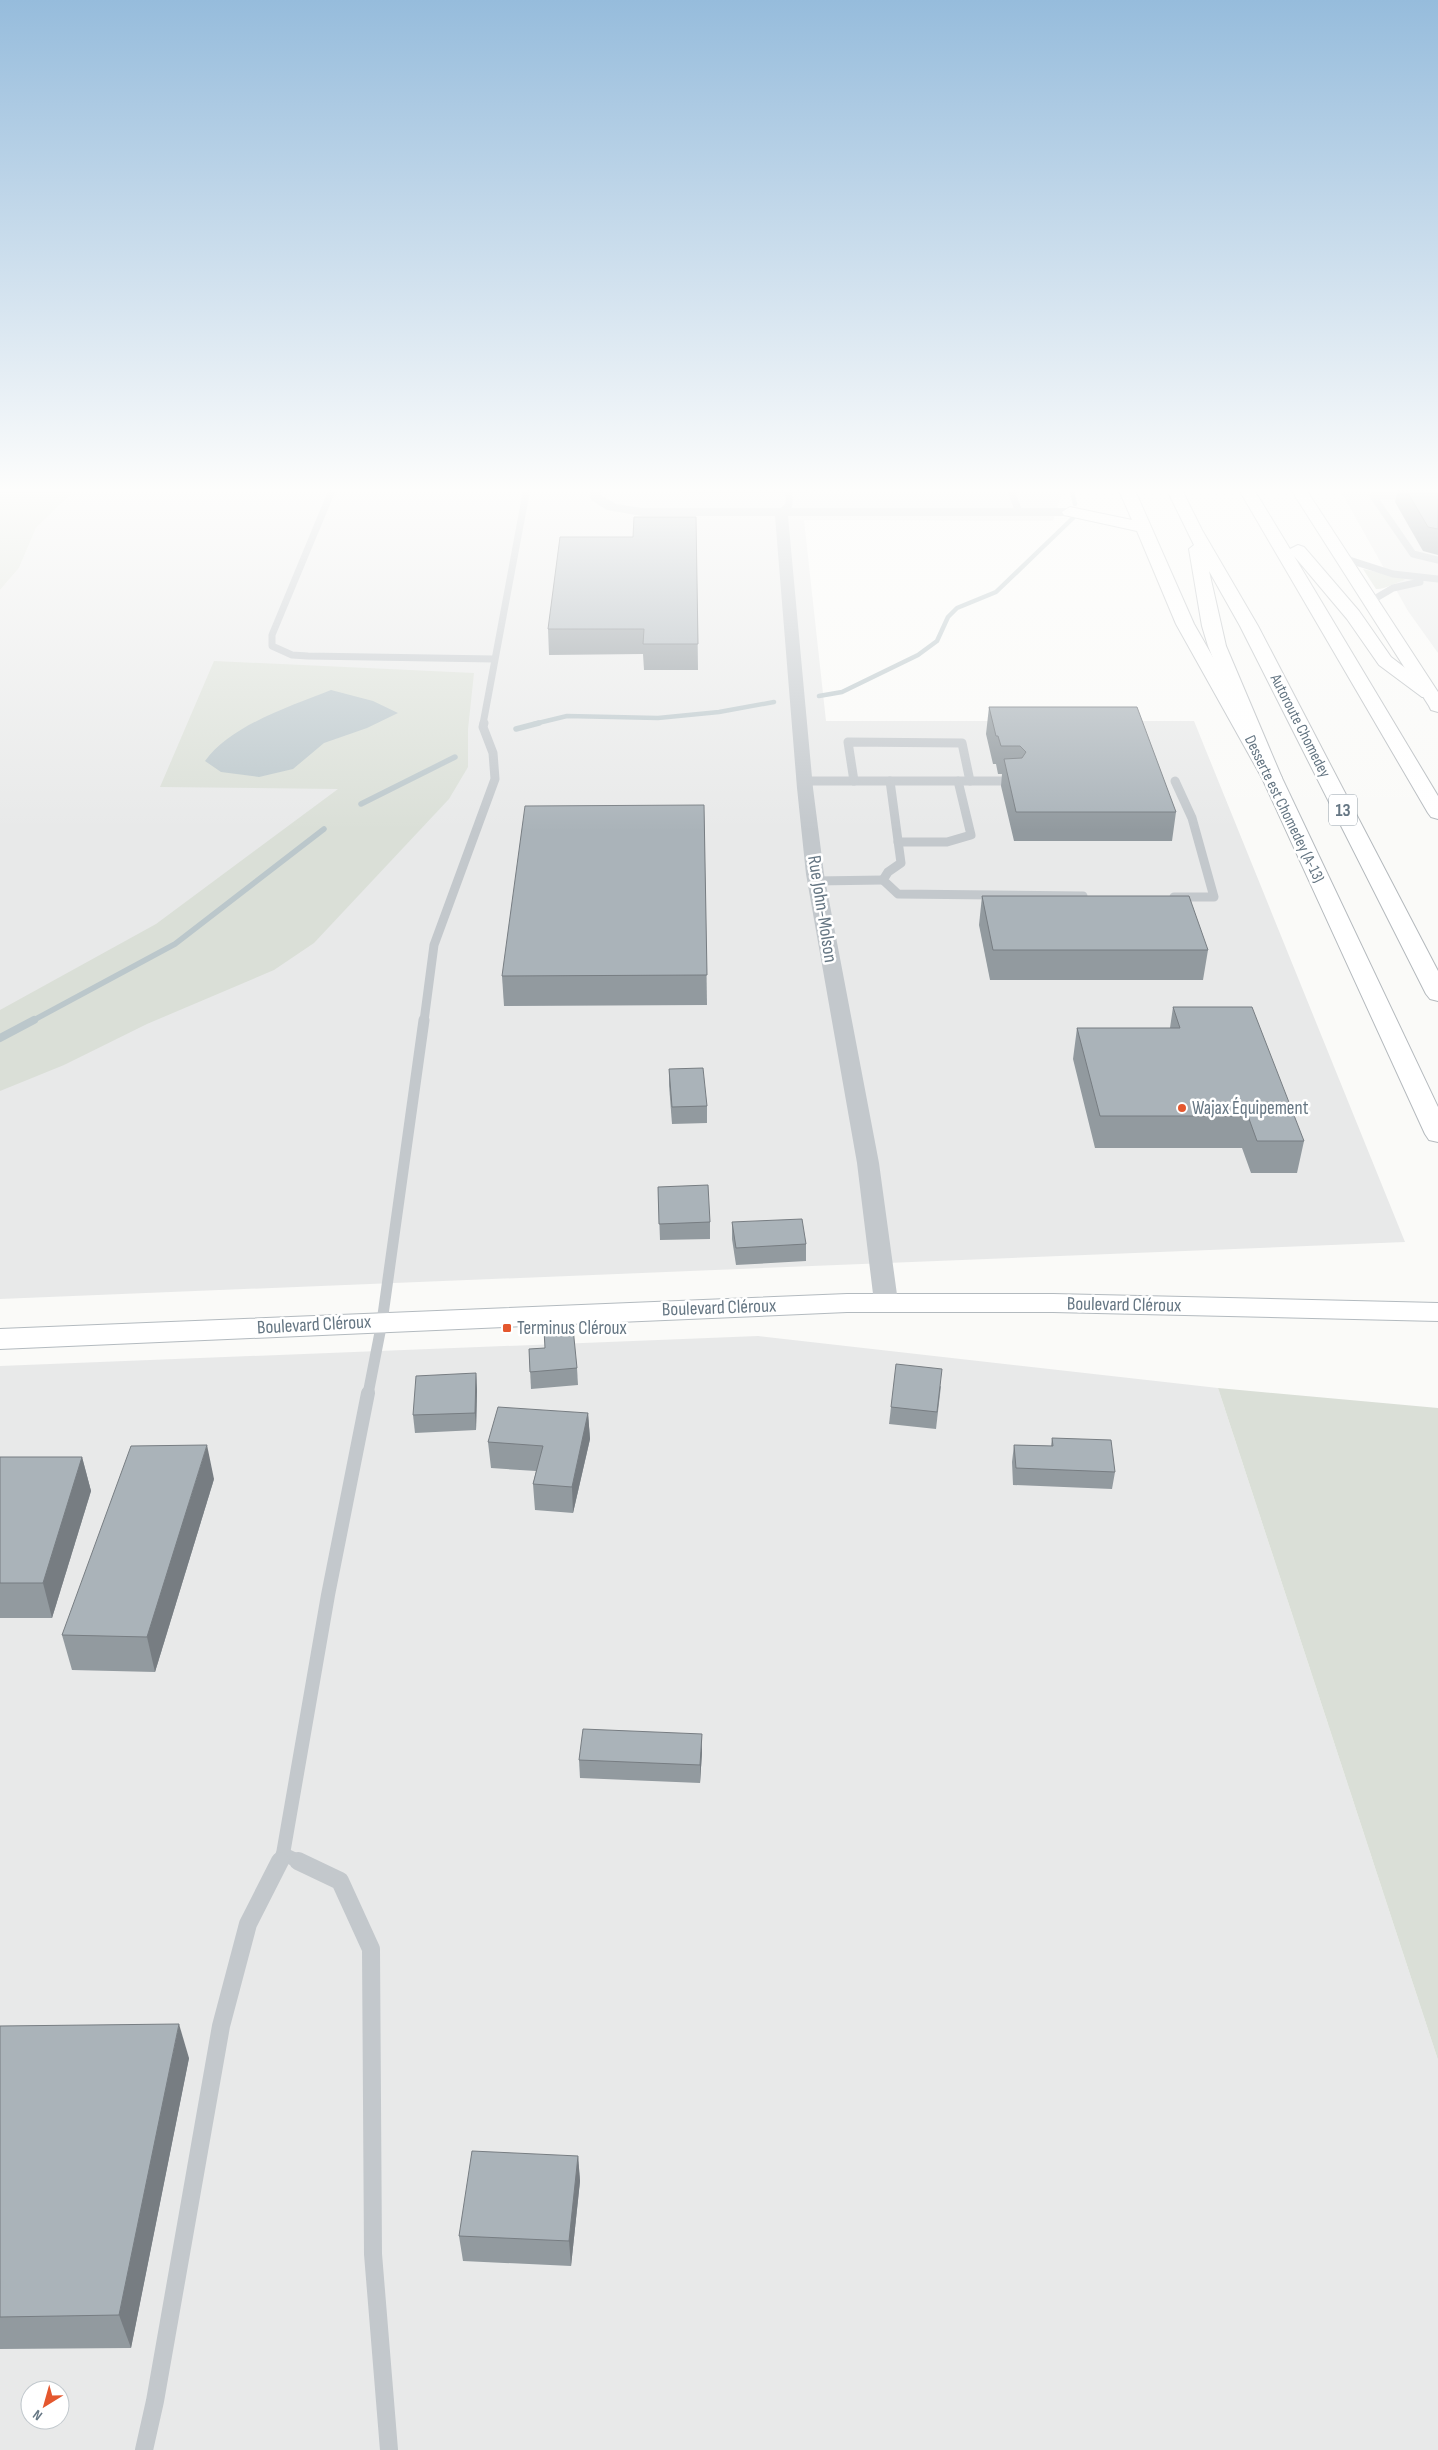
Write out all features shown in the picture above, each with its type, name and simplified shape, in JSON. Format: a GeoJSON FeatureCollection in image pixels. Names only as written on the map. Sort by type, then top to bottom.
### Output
{"type":"FeatureCollection","features":[{"type":"Feature","properties":{"kind":"main road","name":"Desserte est Chomedey (A-13)"},"geometry":{"type":"LineString","coordinates":[[1176,602],[1185,624],[1272,778],[1438,1134]]}},
{"type":"Feature","properties":{"kind":"main road"},"geometry":{"type":"LineString","coordinates":[[1207,602],[1213,633],[1272,778]]}},
{"type":"Feature","properties":{"kind":"main road","name":"Autoroute Chomedey"},"geometry":{"type":"LineString","coordinates":[[1235,602],[1438,994]]}},
{"type":"Feature","properties":{"kind":"main road"},"geometry":{"type":"LineString","coordinates":[[1314,602],[1438,813]]}},
{"type":"Feature","properties":{"kind":"main road"},"geometry":{"type":"LineString","coordinates":[[1342,602],[1385,661],[1434,700]]}},
{"type":"Feature","properties":{"kind":"main road"},"geometry":{"type":"LineString","coordinates":[[1372,602],[1434,700]]}},
{"type":"Feature","properties":{"kind":"main road","name":"Boulevard Cléroux"},"geometry":{"type":"LineString","coordinates":[[0,1339],[886,1302],[1438,1312]]}},
{"type":"Feature","properties":{"kind":"street","name":"Rue John-Molson"},"geometry":{"type":"LineString","coordinates":[[789,602],[816,881],[868,1163],[886,1302]]}},
{"type":"Feature","properties":{"kind":"lane"},"geometry":{"type":"LineString","coordinates":[[286,602],[272,635],[272,646],[292,655],[494,659]]}},
{"type":"Feature","properties":{"kind":"lane"},"geometry":{"type":"LineString","coordinates":[[144,2450],[220,2026],[248,1924],[283,1854],[328,1595],[382,1322],[434,945],[495,779],[492,753],[483,727],[505,602]]}},
{"type":"Feature","properties":{"kind":"lane"},"geometry":{"type":"LineString","coordinates":[[854,781],[848,742],[962,743],[970,781]]}},
{"type":"Feature","properties":{"kind":"lane"},"geometry":{"type":"LineString","coordinates":[[805,782],[1017,780]]}},
{"type":"Feature","properties":{"kind":"lane"},"geometry":{"type":"LineString","coordinates":[[884,880],[888,872],[901,863],[890,781]]}},
{"type":"Feature","properties":{"kind":"lane"},"geometry":{"type":"LineString","coordinates":[[898,842],[952,842],[966,839],[971,835],[958,781]]}},
{"type":"Feature","properties":{"kind":"lane"},"geometry":{"type":"LineString","coordinates":[[1165,897],[1214,897],[1180,786],[1175,781]]}},
{"type":"Feature","properties":{"kind":"lane"},"geometry":{"type":"LineString","coordinates":[[816,881],[884,880]]}},
{"type":"Feature","properties":{"kind":"lane"},"geometry":{"type":"LineString","coordinates":[[884,880],[887,886],[898,894],[1096,896]]}},
{"type":"Feature","properties":{"kind":"lane"},"geometry":{"type":"LineString","coordinates":[[283,1854],[340,1881],[371,1948],[373,2254],[389,2450]]}},
{"type":"Feature","properties":{"kind":"shaded area"},"geometry":{"type":"Polygon","coordinates":[[[0,602],[813,602],[826,721],[1194,721],[1405,1242],[0,1299],[0,602]]]}},
{"type":"Feature","properties":{"kind":"shaded area"},"geometry":{"type":"Polygon","coordinates":[[[1403,602],[1438,602],[1438,653],[1403,602]]]}},
{"type":"Feature","properties":{"kind":"shaded area"},"geometry":{"type":"Polygon","coordinates":[[[214,661],[474,673],[468,729],[468,767],[449,799],[314,943],[274,970],[147,1024],[64,1065],[0,1091],[0,1010],[156,924],[338,789],[160,787],[214,661]]]}},
{"type":"Feature","properties":{"kind":"shaded area"},"geometry":{"type":"Polygon","coordinates":[[[331,690],[373,701],[398,713],[367,728],[324,743],[293,769],[259,777],[221,772],[205,761],[216,748],[246,727],[280,710],[331,690]]]}},
{"type":"Feature","properties":{"kind":"shaded area"},"geometry":{"type":"Polygon","coordinates":[[[758,1336],[1218,1388],[1438,2060],[1438,2450],[0,2450],[0,1366],[758,1336]]]}},
{"type":"Feature","properties":{"kind":"shaded area"},"geometry":{"type":"Polygon","coordinates":[[[1218,1388],[1438,1408],[1438,2060],[1218,1388]]]}},
{"type":"Feature","properties":{"kind":"building"},"geometry":{"type":"Polygon","coordinates":[[[551,602],[697,602],[698,644],[643,644],[644,629],[548,629],[551,602]]]}},
{"type":"Feature","properties":{"kind":"building"},"geometry":{"type":"Polygon","coordinates":[[[989,707],[1137,707],[1176,812],[1016,812],[1004,759],[1022,758],[1026,752],[1020,746],[1001,746],[998,736],[996,736],[989,707]]]}},
{"type":"Feature","properties":{"kind":"building"},"geometry":{"type":"Polygon","coordinates":[[[704,805],[707,975],[502,976],[525,806],[704,805]]]}},
{"type":"Feature","properties":{"kind":"building"},"geometry":{"type":"Polygon","coordinates":[[[982,896],[1189,896],[1208,950],[993,950],[982,896]]]}},
{"type":"Feature","properties":{"kind":"building"},"geometry":{"type":"Polygon","coordinates":[[[1173,1007],[1252,1007],[1304,1141],[1257,1141],[1248,1116],[1100,1116],[1077,1028],[1180,1028],[1173,1007]]]}},
{"type":"Feature","properties":{"kind":"building"},"geometry":{"type":"Polygon","coordinates":[[[703,1068],[707,1106],[672,1107],[669,1069],[703,1068]]]}},
{"type":"Feature","properties":{"kind":"building"},"geometry":{"type":"Polygon","coordinates":[[[708,1185],[710,1222],[659,1224],[658,1187],[708,1185]]]}},
{"type":"Feature","properties":{"kind":"building"},"geometry":{"type":"Polygon","coordinates":[[[802,1219],[806,1244],[736,1248],[732,1222],[802,1219]]]}},
{"type":"Feature","properties":{"kind":"building"},"geometry":{"type":"Polygon","coordinates":[[[573,1328],[577,1368],[530,1372],[529,1349],[545,1348],[544,1330],[573,1328]]]}},
{"type":"Feature","properties":{"kind":"building"},"geometry":{"type":"Polygon","coordinates":[[[896,1364],[942,1369],[937,1412],[891,1407],[896,1364]]]}},
{"type":"Feature","properties":{"kind":"building"},"geometry":{"type":"Polygon","coordinates":[[[476,1373],[475,1413],[413,1415],[416,1376],[476,1373]]]}},
{"type":"Feature","properties":{"kind":"building"},"geometry":{"type":"Polygon","coordinates":[[[498,1407],[588,1413],[572,1487],[533,1484],[543,1446],[488,1442],[498,1407]]]}},
{"type":"Feature","properties":{"kind":"building"},"geometry":{"type":"Polygon","coordinates":[[[1052,1438],[1111,1440],[1115,1472],[1016,1468],[1014,1445],[1053,1446],[1052,1438]]]}},
{"type":"Feature","properties":{"kind":"building"},"geometry":{"type":"Polygon","coordinates":[[[207,1445],[147,1637],[62,1635],[131,1446],[207,1445]]]}},
{"type":"Feature","properties":{"kind":"building"},"geometry":{"type":"Polygon","coordinates":[[[0,1457],[82,1457],[43,1583],[0,1583],[0,1457]]]}},
{"type":"Feature","properties":{"kind":"building"},"geometry":{"type":"Polygon","coordinates":[[[583,1729],[702,1734],[700,1765],[579,1760],[583,1729]]]}},
{"type":"Feature","properties":{"kind":"building"},"geometry":{"type":"Polygon","coordinates":[[[179,2024],[119,2315],[0,2317],[0,2026],[179,2024]]]}},
{"type":"Feature","properties":{"kind":"building"},"geometry":{"type":"Polygon","coordinates":[[[472,2151],[578,2156],[569,2241],[459,2236],[472,2151]]]}},
{"type":"Feature","properties":{"kind":"waterway"},"geometry":{"type":"LineString","coordinates":[[819,696],[842,692],[918,655],[937,641],[948,617],[957,608],[971,602]]}},
{"type":"Feature","properties":{"kind":"waterway"},"geometry":{"type":"LineString","coordinates":[[534,724],[567,716],[658,718],[719,712],[774,702]]}},
{"type":"Feature","properties":{"kind":"waterway"},"geometry":{"type":"LineString","coordinates":[[516,729],[539,723]]}},
{"type":"Feature","properties":{"kind":"waterway"},"geometry":{"type":"LineString","coordinates":[[361,804],[455,757]]}},
{"type":"Feature","properties":{"kind":"waterway"},"geometry":{"type":"LineString","coordinates":[[32,1021],[175,944],[324,829]]}},
{"type":"Feature","properties":{"kind":"waterway"},"geometry":{"type":"LineString","coordinates":[[0,1038],[34,1020]]}},
{"type":"Feature","properties":{"kind":"place","name":"Wajax Équipement"},"geometry":{"type":"Point","coordinates":[1182,1108]}},
{"type":"Feature","properties":{"kind":"place","name":"Terminus Cléroux"},"geometry":{"type":"Point","coordinates":[507,1328]}}]}
